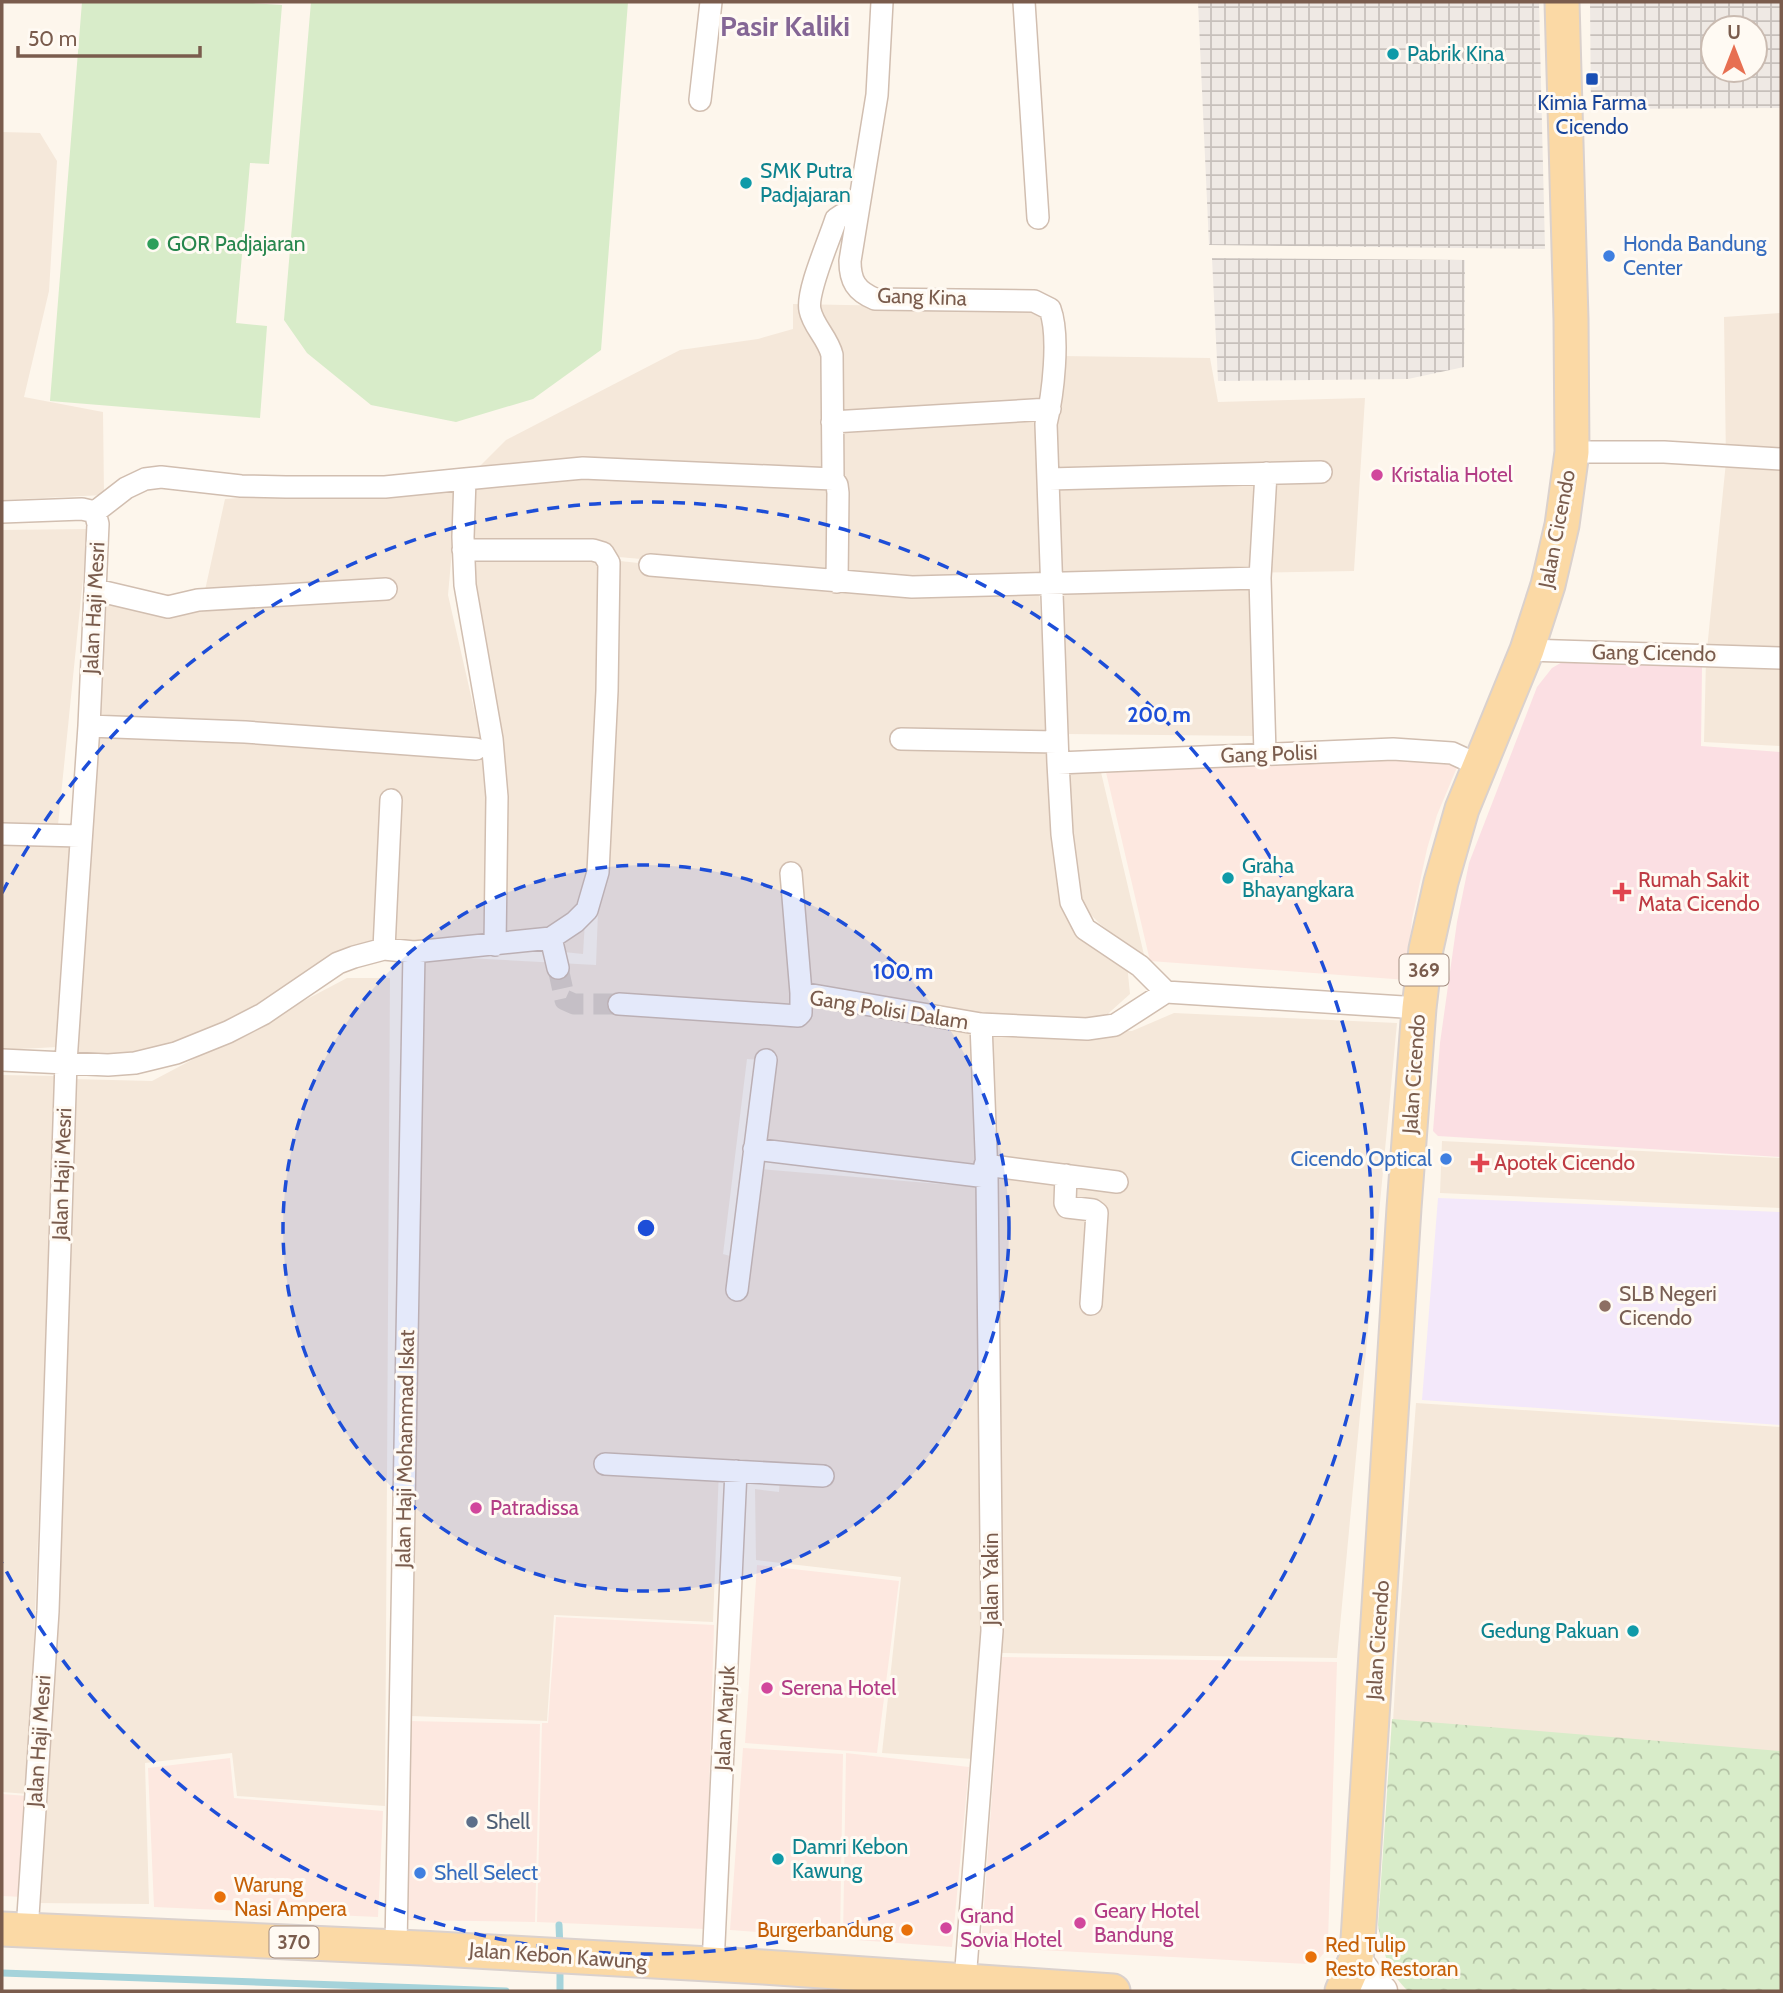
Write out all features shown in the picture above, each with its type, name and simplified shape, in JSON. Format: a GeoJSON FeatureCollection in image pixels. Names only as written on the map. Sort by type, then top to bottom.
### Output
{"type":"FeatureCollection","features":[{"type":"Feature","properties":{"kind":"main road","name":"Jalan Cicendo"},"geometry":{"type":"LineString","coordinates":[[1342,1991],[1356,1959],[1404,1208],[1426,948],[1441,882],[1478,765],[1527,650],[1548,585],[1562,525],[1572,452],[1562,2]]}},
{"type":"Feature","properties":{"kind":"main road","name":"Jalan Kebon Kawung"},"geometry":{"type":"LineString","coordinates":[[14,1930],[396,1946],[1113,1991]]}},
{"type":"Feature","properties":{"kind":"main road"},"geometry":{"type":"LineString","coordinates":[[1356,1959],[1382,1991]]}},
{"type":"Feature","properties":{"kind":"street"},"geometry":{"type":"LineString","coordinates":[[700,100],[710,2]]}},
{"type":"Feature","properties":{"kind":"street","name":"Gang Kina"},"geometry":{"type":"LineString","coordinates":[[882,2],[877,95],[850,273],[853,282],[862,293],[876,299],[1034,301],[1050,309],[1055,324],[1050,410]]}},
{"type":"Feature","properties":{"kind":"street"},"geometry":{"type":"LineString","coordinates":[[1024,2],[1038,218]]}},
{"type":"Feature","properties":{"kind":"street"},"geometry":{"type":"LineString","coordinates":[[837,582],[838,494],[837,485],[832,479],[832,355],[830,345],[810,313],[809,295],[836,219],[858,212]]}},
{"type":"Feature","properties":{"kind":"street"},"geometry":{"type":"LineString","coordinates":[[832,422],[1050,410],[1046,424],[1062,835],[1071,902],[1086,929],[1140,966],[1166,992],[1419,1008]]}},
{"type":"Feature","properties":{"kind":"street"},"geometry":{"type":"LineString","coordinates":[[1572,452],[1781,459]]}},
{"type":"Feature","properties":{"kind":"street"},"geometry":{"type":"LineString","coordinates":[[96,512],[126,488],[145,479],[160,477],[241,486],[384,487],[583,468],[832,479]]}},
{"type":"Feature","properties":{"kind":"street"},"geometry":{"type":"LineString","coordinates":[[1049,479],[1321,472]]}},
{"type":"Feature","properties":{"kind":"street"},"geometry":{"type":"LineString","coordinates":[[1265,754],[1260,578],[1266,473]]}},
{"type":"Feature","properties":{"kind":"street"},"geometry":{"type":"LineString","coordinates":[[465,479],[465,585],[492,739],[497,797],[495,945]]}},
{"type":"Feature","properties":{"kind":"street","name":"Jalan Haji Mesri"},"geometry":{"type":"LineString","coordinates":[[2,512],[82,509],[96,512],[98,524],[89,726],[66,1062],[48,1611],[14,1930]]}},
{"type":"Feature","properties":{"kind":"street"},"geometry":{"type":"LineString","coordinates":[[2,1060],[108,1065],[135,1063],[176,1053],[228,1032],[263,1014],[338,963],[384,948],[414,952],[551,938],[575,922],[587,910],[598,872],[607,691],[609,563],[603,553],[593,551],[463,550]]}},
{"type":"Feature","properties":{"kind":"street"},"geometry":{"type":"LineString","coordinates":[[650,565],[912,587],[1260,578]]}},
{"type":"Feature","properties":{"kind":"street"},"geometry":{"type":"LineString","coordinates":[[96,590],[168,607],[198,600],[386,589]]}},
{"type":"Feature","properties":{"kind":"street","name":"Gang Cicendo"},"geometry":{"type":"LineString","coordinates":[[1527,650],[1781,658]]}},
{"type":"Feature","properties":{"kind":"street"},"geometry":{"type":"LineString","coordinates":[[89,726],[245,733],[476,749]]}},
{"type":"Feature","properties":{"kind":"street","name":"Gang Polisi"},"geometry":{"type":"LineString","coordinates":[[901,739],[1057,752],[1265,754],[1393,749],[1452,752],[1478,765]]}},
{"type":"Feature","properties":{"kind":"street"},"geometry":{"type":"LineString","coordinates":[[384,948],[391,800]]}},
{"type":"Feature","properties":{"kind":"street"},"geometry":{"type":"LineString","coordinates":[[2,834],[80,836]]}},
{"type":"Feature","properties":{"kind":"street"},"geometry":{"type":"LineString","coordinates":[[791,873],[801,993]]}},
{"type":"Feature","properties":{"kind":"street"},"geometry":{"type":"LineString","coordinates":[[551,938],[558,968]]}},
{"type":"Feature","properties":{"kind":"street","name":"Jalan Haji Mohammad Iskat"},"geometry":{"type":"LineString","coordinates":[[396,1946],[414,952]]}},
{"type":"Feature","properties":{"kind":"street","name":"Gang Polisi Dalam"},"geometry":{"type":"LineString","coordinates":[[619,1004],[798,1016],[801,1013],[801,993],[981,1024],[1087,1029],[1115,1024],[1166,992]]}},
{"type":"Feature","properties":{"kind":"street","name":"Jalan Yakin"},"geometry":{"type":"LineString","coordinates":[[965,1981],[992,1632],[986,1171],[981,1024]]}},
{"type":"Feature","properties":{"kind":"street"},"geometry":{"type":"LineString","coordinates":[[737,1290],[766,1060]]}},
{"type":"Feature","properties":{"kind":"street"},"geometry":{"type":"LineString","coordinates":[[754,1149],[986,1171],[1066,1175],[1117,1182]]}},
{"type":"Feature","properties":{"kind":"street"},"geometry":{"type":"LineString","coordinates":[[1066,1175],[1067,1207],[1093,1210],[1097,1213],[1091,1304]]}},
{"type":"Feature","properties":{"kind":"street"},"geometry":{"type":"LineString","coordinates":[[605,1464],[822,1476]]}},
{"type":"Feature","properties":{"kind":"street","name":"Jalan Marjuk"},"geometry":{"type":"LineString","coordinates":[[713,1965],[736,1471]]}},
{"type":"Feature","properties":{"kind":"shaded area"},"geometry":{"type":"Polygon","coordinates":[[[1198,2],[1539,2],[1545,249],[1209,245],[1198,2]]]}},
{"type":"Feature","properties":{"kind":"shaded area"},"geometry":{"type":"Polygon","coordinates":[[[1590,2],[1781,2],[1781,108],[1591,109],[1590,2]]]}},
{"type":"Feature","properties":{"kind":"shaded area"},"geometry":{"type":"Polygon","coordinates":[[[2,132],[40,133],[57,161],[49,291],[24,397],[103,412],[104,495],[2,500],[2,132]]]}},
{"type":"Feature","properties":{"kind":"shaded area"},"geometry":{"type":"Polygon","coordinates":[[[1212,258],[1465,260],[1464,367],[1408,379],[1218,381],[1212,258]]]}},
{"type":"Feature","properties":{"kind":"shaded area"},"geometry":{"type":"Polygon","coordinates":[[[793,304],[1057,309],[1061,356],[1210,358],[1218,402],[1365,398],[1354,571],[869,579],[607,556],[583,954],[495,945],[503,796],[459,585],[467,479],[506,440],[680,350],[758,339],[793,329],[793,304]]]}},
{"type":"Feature","properties":{"kind":"shaded area"},"geometry":{"type":"Polygon","coordinates":[[[1781,313],[1781,746],[1704,742],[1706,659],[1726,462],[1724,317],[1781,313]]]}},
{"type":"Feature","properties":{"kind":"shaded area"},"geometry":{"type":"Polygon","coordinates":[[[458,483],[448,595],[493,792],[485,946],[369,951],[275,1001],[129,1063],[62,1061],[99,597],[202,604],[225,499],[458,483]]]}},
{"type":"Feature","properties":{"kind":"shaded area"},"geometry":{"type":"Polygon","coordinates":[[[88,529],[57,835],[2,829],[2,530],[88,529]]]}},
{"type":"Feature","properties":{"kind":"shaded area"},"geometry":{"type":"Polygon","coordinates":[[[611,560],[793,580],[1039,590],[1059,880],[1127,964],[1130,994],[1091,1029],[983,1026],[977,1166],[758,1147],[774,1061],[747,1059],[723,1254],[744,1260],[760,1169],[977,1187],[985,1627],[973,1759],[882,1753],[901,1577],[756,1560],[755,1489],[779,1492],[780,1477],[719,1469],[713,1622],[554,1615],[547,1721],[411,1716],[412,1292],[419,965],[430,956],[596,965],[611,560]]]}},
{"type":"Feature","properties":{"kind":"shaded area"},"geometry":{"type":"Polygon","coordinates":[[[1242,583],[1251,590],[1258,736],[1066,734],[1059,592],[1242,583]]]}},
{"type":"Feature","properties":{"kind":"shaded area","name":"Rumah Sakit Mata Cicendo"},"geometry":{"type":"Polygon","coordinates":[[[1564,661],[1702,667],[1701,746],[1781,752],[1781,1157],[1438,1136],[1433,1131],[1440,1043],[1457,922],[1469,863],[1537,687],[1552,668],[1564,661]]]}},
{"type":"Feature","properties":{"kind":"shaded area"},"geometry":{"type":"Polygon","coordinates":[[[1390,756],[1450,759],[1458,765],[1437,815],[1427,849],[1412,919],[1407,980],[1150,961],[1105,768],[1390,756]]]}},
{"type":"Feature","properties":{"kind":"shaded area"},"geometry":{"type":"Polygon","coordinates":[[[1067,768],[1100,768],[1145,959],[1084,908],[1076,878],[1067,768]]]}},
{"type":"Feature","properties":{"kind":"shaded area"},"geometry":{"type":"Polygon","coordinates":[[[2,841],[71,844],[57,1047],[2,1050],[2,841]]]}},
{"type":"Feature","properties":{"kind":"shaded area"},"geometry":{"type":"Polygon","coordinates":[[[347,978],[390,978],[385,1806],[237,1796],[232,1753],[145,1763],[149,1904],[35,1903],[72,1079],[152,1081],[347,978]]]}},
{"type":"Feature","properties":{"kind":"shaded area"},"geometry":{"type":"Polygon","coordinates":[[[1174,1013],[1397,1023],[1337,1658],[1002,1653],[991,1036],[1132,1031],[1174,1013]]]}},
{"type":"Feature","properties":{"kind":"shaded area"},"geometry":{"type":"Polygon","coordinates":[[[2,1075],[56,1076],[28,1794],[2,1792],[2,1075]]]}},
{"type":"Feature","properties":{"kind":"shaded area"},"geometry":{"type":"Polygon","coordinates":[[[1442,1141],[1781,1158],[1781,1208],[1440,1193],[1442,1141]]]}},
{"type":"Feature","properties":{"kind":"shaded area","name":"SLB Negeri Cicendo"},"geometry":{"type":"Polygon","coordinates":[[[1438,1198],[1781,1212],[1781,1425],[1422,1400],[1438,1198]]]}},
{"type":"Feature","properties":{"kind":"shaded area"},"geometry":{"type":"Polygon","coordinates":[[[1416,1403],[1781,1427],[1781,1991],[1381,1924],[1397,1654],[1416,1403]]]}},
{"type":"Feature","properties":{"kind":"shaded area"},"geometry":{"type":"Polygon","coordinates":[[[757,1565],[899,1581],[877,1753],[745,1743],[757,1565]]]}},
{"type":"Feature","properties":{"kind":"shaded area"},"geometry":{"type":"Polygon","coordinates":[[[556,1617],[714,1625],[705,1929],[537,1922],[542,1723],[548,1723],[556,1617]]]}},
{"type":"Feature","properties":{"kind":"shaded area"},"geometry":{"type":"Polygon","coordinates":[[[1002,1657],[1337,1662],[1328,1941],[1324,1953],[1317,1961],[1308,1964],[981,1947],[1002,1657]]]}},
{"type":"Feature","properties":{"kind":"shaded area","name":"Shell"},"geometry":{"type":"Polygon","coordinates":[[[409,1721],[540,1724],[535,1922],[405,1920],[409,1721]]]}},
{"type":"Feature","properties":{"kind":"shaded area"},"geometry":{"type":"Polygon","coordinates":[[[743,1748],[843,1754],[840,1938],[730,1930],[743,1748]]]}},
{"type":"Feature","properties":{"kind":"shaded area"},"geometry":{"type":"Polygon","coordinates":[[[846,1753],[969,1767],[952,1947],[843,1939],[846,1753]]]}},
{"type":"Feature","properties":{"kind":"shaded area"},"geometry":{"type":"Polygon","coordinates":[[[230,1758],[234,1798],[383,1811],[378,1917],[154,1907],[148,1768],[230,1758]]]}},
{"type":"Feature","properties":{"kind":"shaded area"},"geometry":{"type":"Polygon","coordinates":[[[2,1794],[27,1796],[23,1897],[2,1896],[2,1794]]]}},
{"type":"Feature","properties":{"kind":"green space","name":"GOR Padjajaran"},"geometry":{"type":"Polygon","coordinates":[[[82,2],[236,2],[282,5],[269,164],[250,163],[236,323],[267,326],[260,418],[50,401],[82,2]]]}},
{"type":"Feature","properties":{"kind":"green space"},"geometry":{"type":"Polygon","coordinates":[[[311,2],[628,2],[601,350],[533,399],[456,422],[371,405],[307,353],[284,320],[311,2]]]}},
{"type":"Feature","properties":{"kind":"green space"},"geometry":{"type":"Polygon","coordinates":[[[1392,1719],[1781,1751],[1781,1991],[1408,1991],[1387,1961],[1378,1925],[1392,1719]]]}},
{"type":"Feature","properties":{"kind":"waterway"},"geometry":{"type":"LineString","coordinates":[[559,1925],[560,1949]]}},
{"type":"Feature","properties":{"kind":"waterway"},"geometry":{"type":"LineString","coordinates":[[560,1964],[560,1991]]}},
{"type":"Feature","properties":{"kind":"waterway"},"geometry":{"type":"LineString","coordinates":[[2,1973],[506,1991]]}},
{"type":"Feature","properties":{"kind":"tunnel"},"geometry":{"type":"LineString","coordinates":[[558,968],[565,1000],[574,1004],[619,1004]]}},
{"type":"Feature","properties":{"kind":"place","name":"Pabrik Kina"},"geometry":{"type":"Point","coordinates":[1393,54]}},
{"type":"Feature","properties":{"kind":"place","name":"Kimia Farma Cicendo"},"geometry":{"type":"Point","coordinates":[1592,79]}},
{"type":"Feature","properties":{"kind":"place","name":"SMK Putra Padjajaran"},"geometry":{"type":"Point","coordinates":[746,183]}},
{"type":"Feature","properties":{"kind":"place","name":"GOR Padjajaran"},"geometry":{"type":"Point","coordinates":[153,244]}},
{"type":"Feature","properties":{"kind":"place","name":"Honda Bandung Center"},"geometry":{"type":"Point","coordinates":[1609,256]}},
{"type":"Feature","properties":{"kind":"place","name":"Kristalia Hotel"},"geometry":{"type":"Point","coordinates":[1377,475]}},
{"type":"Feature","properties":{"kind":"place","name":"Graha Bhayangkara"},"geometry":{"type":"Point","coordinates":[1228,878]}},
{"type":"Feature","properties":{"kind":"place","name":"Rumah Sakit Mata Cicendo"},"geometry":{"type":"Point","coordinates":[1622,892]}},
{"type":"Feature","properties":{"kind":"place","name":"Cicendo Optical"},"geometry":{"type":"Point","coordinates":[1446,1159]}},
{"type":"Feature","properties":{"kind":"place","name":"Apotek Cicendo"},"geometry":{"type":"Point","coordinates":[1480,1163]}},
{"type":"Feature","properties":{"kind":"place","name":"SLB Negeri Cicendo"},"geometry":{"type":"Point","coordinates":[1605,1306]}},
{"type":"Feature","properties":{"kind":"place","name":"Patradissa"},"geometry":{"type":"Point","coordinates":[476,1508]}},
{"type":"Feature","properties":{"kind":"place","name":"Gedung Pakuan"},"geometry":{"type":"Point","coordinates":[1633,1631]}},
{"type":"Feature","properties":{"kind":"place","name":"Serena Hotel"},"geometry":{"type":"Point","coordinates":[767,1688]}},
{"type":"Feature","properties":{"kind":"place","name":"Shell"},"geometry":{"type":"Point","coordinates":[472,1822]}},
{"type":"Feature","properties":{"kind":"place","name":"Damri Kebon Kawung"},"geometry":{"type":"Point","coordinates":[778,1859]}},
{"type":"Feature","properties":{"kind":"place","name":"Shell Select"},"geometry":{"type":"Point","coordinates":[420,1873]}},
{"type":"Feature","properties":{"kind":"place","name":"Warung Nasi Ampera"},"geometry":{"type":"Point","coordinates":[220,1897]}},
{"type":"Feature","properties":{"kind":"place","name":"Geary Hotel Bandung"},"geometry":{"type":"Point","coordinates":[1080,1923]}},
{"type":"Feature","properties":{"kind":"place","name":"Grand Sovia Hotel"},"geometry":{"type":"Point","coordinates":[946,1928]}},
{"type":"Feature","properties":{"kind":"place","name":"Burgerbandung"},"geometry":{"type":"Point","coordinates":[907,1930]}},
{"type":"Feature","properties":{"kind":"place","name":"Red Tulip Resto Restoran"},"geometry":{"type":"Point","coordinates":[1311,1957]}},
{"type":"Feature","properties":{"kind":"district","name":"Pasir Kaliki"},"geometry":{"type":"Point","coordinates":[785,26]}}]}
